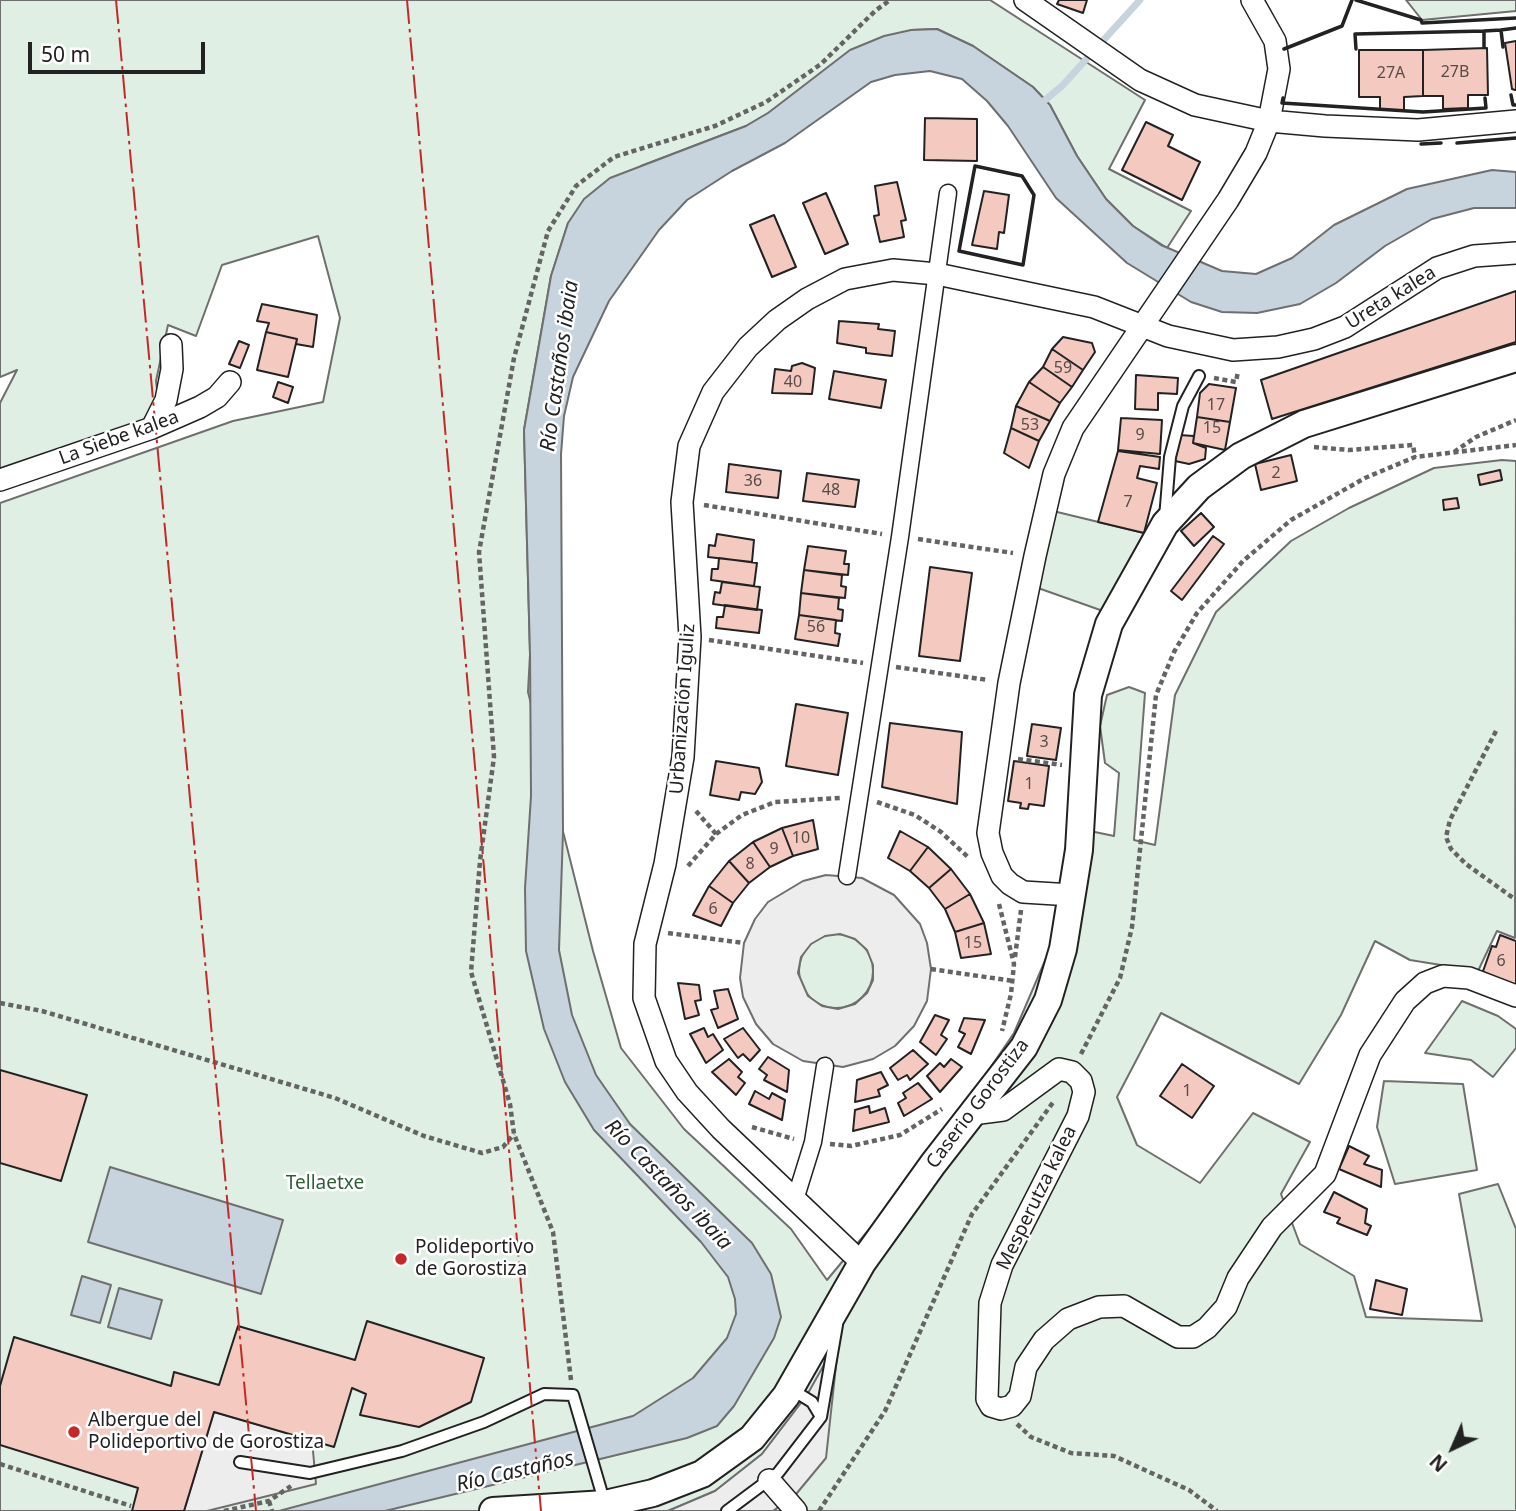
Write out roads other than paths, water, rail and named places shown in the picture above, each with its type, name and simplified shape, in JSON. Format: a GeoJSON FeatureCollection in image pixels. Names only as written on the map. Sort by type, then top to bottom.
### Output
{"type":"FeatureCollection","features":[{"type":"Feature","properties":{"kind":"street"},"geometry":{"type":"LineString","coordinates":[[1025,0],[1140,80],[1195,105],[1269,121],[1418,130],[1516,121]]}},
{"type":"Feature","properties":{"kind":"street"},"geometry":{"type":"LineString","coordinates":[[1072,895],[1023,892],[1002,876],[989,844],[990,813],[1009,683],[1054,474],[1073,428],[1228,200],[1256,153],[1269,121],[1279,69],[1275,41],[1252,0]]}},
{"type":"Feature","properties":{"kind":"street"},"geometry":{"type":"LineString","coordinates":[[847,876],[900,537],[948,193]]}},
{"type":"Feature","properties":{"kind":"street","name":"Ureta kalea"},"geometry":{"type":"LineString","coordinates":[[1143,327],[1168,336],[1233,350],[1278,347],[1314,339],[1345,327],[1437,268],[1474,256],[1516,253]]}},
{"type":"Feature","properties":{"kind":"street","name":"Urbanización Iguliz"},"geometry":{"type":"LineString","coordinates":[[862,1263],[721,1129],[687,1092],[666,1062],[650,1023],[645,998],[644,954],[648,927],[666,864],[683,757],[690,637],[682,502],[689,446],[713,392],[748,347],[777,320],[807,299],[845,279],[893,270],[937,274],[1094,307],[1143,327]]}},
{"type":"Feature","properties":{"kind":"street"},"geometry":{"type":"LineString","coordinates":[[152,428],[166,400],[172,369],[171,345]]}},
{"type":"Feature","properties":{"kind":"street","name":"Caserio Gorostiza"},"geometry":{"type":"LineString","coordinates":[[493,1511],[605,1504],[653,1493],[702,1474],[752,1438],[786,1396],[862,1263],[961,1109],[1024,1047],[1048,1000],[1063,949],[1079,850],[1088,695],[1109,624],[1165,524],[1199,487],[1241,456],[1304,424],[1516,358]]}},
{"type":"Feature","properties":{"kind":"street","name":"La Siebe kalea"},"geometry":{"type":"LineString","coordinates":[[0,480],[152,428],[217,397],[230,382]]}},
{"type":"Feature","properties":{"kind":"street","name":"Mesperutza kalea"},"geometry":{"type":"LineString","coordinates":[[961,1109],[1003,1110],[1059,1069],[1072,1072],[1081,1081],[1084,1092],[1078,1116],[1023,1218],[1002,1265],[990,1303],[987,1399],[991,1406],[1001,1409],[1012,1406],[1020,1396],[1026,1367],[1044,1340],[1068,1319],[1099,1307],[1125,1306],[1178,1337],[1193,1337],[1207,1328],[1226,1307],[1238,1278],[1272,1227],[1325,1174],[1370,1055],[1405,1001],[1424,984],[1443,976],[1469,978],[1516,996]]}},
{"type":"Feature","properties":{"kind":"street"},"geometry":{"type":"LineString","coordinates":[[795,1200],[813,1142],[825,1066]]}},
{"type":"Feature","properties":{"kind":"street"},"geometry":{"type":"LineString","coordinates":[[769,1480],[796,1511]]}},
{"type":"Feature","properties":{"kind":"lane"},"geometry":{"type":"LineString","coordinates":[[1165,524],[1170,457],[1183,406],[1199,376]]}},
{"type":"Feature","properties":{"kind":"lane"},"geometry":{"type":"LineString","coordinates":[[727,1511],[769,1480],[800,1447],[821,1417],[840,1301]]}},
{"type":"Feature","properties":{"kind":"lane"},"geometry":{"type":"LineString","coordinates":[[240,1462],[310,1473],[402,1451],[484,1422],[544,1394],[573,1395],[605,1504]]}},
{"type":"Feature","properties":{"kind":"lane"},"geometry":{"type":"LineString","coordinates":[[786,1396],[799,1394],[812,1402],[821,1417]]}},
{"type":"Feature","properties":{"kind":"water"},"geometry":{"type":"Polygon","coordinates":[[[937,29],[973,46],[1033,87],[1050,105],[1077,156],[1106,199],[1133,226],[1161,245],[1222,271],[1256,274],[1292,258],[1334,225],[1407,189],[1492,170],[1516,172],[1516,208],[1474,208],[1432,219],[1385,246],[1336,283],[1300,304],[1257,313],[1222,312],[1191,302],[1127,263],[1056,198],[1008,126],[987,101],[962,79],[930,71],[895,75],[871,82],[785,143],[732,171],[687,200],[659,230],[609,301],[573,377],[564,416],[561,454],[563,832],[559,950],[572,1015],[596,1075],[630,1124],[752,1243],[771,1274],[781,1317],[774,1338],[734,1406],[717,1426],[687,1438],[385,1511],[279,1511],[633,1416],[693,1378],[727,1338],[736,1314],[735,1299],[728,1277],[701,1242],[594,1130],[565,1082],[544,1029],[526,951],[525,888],[531,796],[524,430],[551,276],[568,223],[584,199],[610,178],[746,126],[768,113],[850,50],[884,36],[911,30],[937,29]]]}},
{"type":"Feature","properties":{"kind":"water"},"geometry":{"type":"Polygon","coordinates":[[[110,1167],[283,1220],[261,1294],[88,1242],[110,1167]]]}},
{"type":"Feature","properties":{"kind":"water"},"geometry":{"type":"Polygon","coordinates":[[[82,1276],[111,1285],[100,1323],[71,1315],[82,1276]]]}},
{"type":"Feature","properties":{"kind":"water"},"geometry":{"type":"Polygon","coordinates":[[[119,1288],[162,1300],[151,1339],[108,1327],[119,1288]]]}},
{"type":"Feature","properties":{"kind":"waterway"},"geometry":{"type":"LineString","coordinates":[[1039,105],[1062,86],[1140,0]]}},
{"type":"Feature","properties":{"kind":"place","name":"Polideportivo de Gorostiza"},"geometry":{"type":"Point","coordinates":[401,1259]}},
{"type":"Feature","properties":{"kind":"place","name":"Albergue del Polideportivo de Gorostiza"},"geometry":{"type":"Point","coordinates":[74,1432]}},
{"type":"Feature","properties":{"kind":"water label","name":"Río Castaños ibaia"},"geometry":{"type":"Point","coordinates":[560,366]}},
{"type":"Feature","properties":{"kind":"water label","name":"Río Castaños ibaia"},"geometry":{"type":"Point","coordinates":[668,1185]}},
{"type":"Feature","properties":{"kind":"water label","name":"Río Castaños"},"geometry":{"type":"Point","coordinates":[515,1472]}},
{"type":"Feature","properties":{"kind":"park label","name":"Tellaetxe"},"geometry":{"type":"Point","coordinates":[325,1184]}}]}
